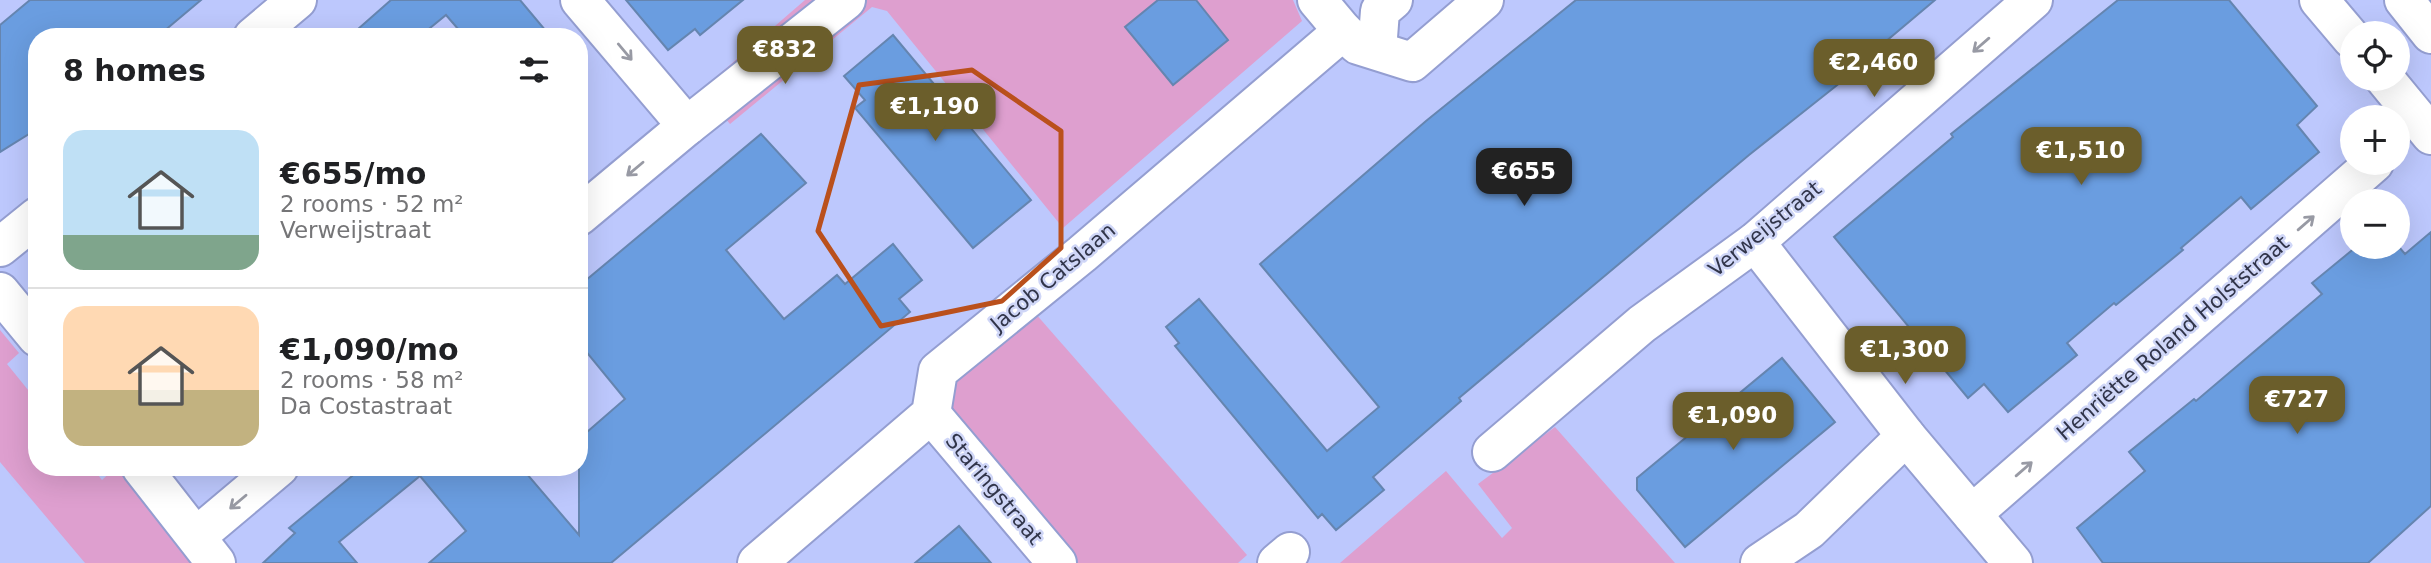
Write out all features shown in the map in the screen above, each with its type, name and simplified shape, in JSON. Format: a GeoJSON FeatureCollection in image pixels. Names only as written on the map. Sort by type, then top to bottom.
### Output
{"type":"FeatureCollection","features":[{"type":"Feature","properties":{"kind":"street"},"geometry":{"type":"LineString","coordinates":[[264,28],[297,0]]}},
{"type":"Feature","properties":{"kind":"street"},"geometry":{"type":"LineString","coordinates":[[580,0],[687,126]]}},
{"type":"Feature","properties":{"kind":"street"},"geometry":{"type":"LineString","coordinates":[[588,208],[846,0]]}},
{"type":"Feature","properties":{"kind":"street"},"geometry":{"type":"LineString","coordinates":[[1317,0],[1343,31],[1359,45],[1412,62],[1484,0]]}},
{"type":"Feature","properties":{"kind":"street"},"geometry":{"type":"LineString","coordinates":[[1377,50],[1380,10],[1393,0]]}},
{"type":"Feature","properties":{"kind":"street","name":"Verweijstraat"},"geometry":{"type":"LineString","coordinates":[[1492,452],[1642,324],[1755,242],[2033,0]]}},
{"type":"Feature","properties":{"kind":"street"},"geometry":{"type":"LineString","coordinates":[[2319,0],[2340,25]]}},
{"type":"Feature","properties":{"kind":"street"},"geometry":{"type":"LineString","coordinates":[[2404,0],[2431,34]]}},
{"type":"Feature","properties":{"kind":"street","name":"Jacob Catslaan"},"geometry":{"type":"LineString","coordinates":[[931,414],[938,371],[1082,254],[1343,31]]}},
{"type":"Feature","properties":{"kind":"street"},"geometry":{"type":"LineString","coordinates":[[2394,91],[2420,128]]}},
{"type":"Feature","properties":{"kind":"street","name":"Henriëtte Roland Holststraat"},"geometry":{"type":"LineString","coordinates":[[1972,514],[2360,175]]}},
{"type":"Feature","properties":{"kind":"street"},"geometry":{"type":"LineString","coordinates":[[0,247],[28,224]]}},
{"type":"Feature","properties":{"kind":"street"},"geometry":{"type":"LineString","coordinates":[[1755,242],[1906,436],[2013,563]]}},
{"type":"Feature","properties":{"kind":"street"},"geometry":{"type":"LineString","coordinates":[[0,292],[28,327]]}},
{"type":"Feature","properties":{"kind":"street"},"geometry":{"type":"LineString","coordinates":[[757,563],[931,414]]}},
{"type":"Feature","properties":{"kind":"street","name":"Staringstraat"},"geometry":{"type":"LineString","coordinates":[[931,414],[1057,563]]}},
{"type":"Feature","properties":{"kind":"street"},"geometry":{"type":"LineString","coordinates":[[1760,563],[1809,530],[1906,436]]}},
{"type":"Feature","properties":{"kind":"street"},"geometry":{"type":"LineString","coordinates":[[148,476],[206,550],[271,476]]}},
{"type":"Feature","properties":{"kind":"highlighted area"},"geometry":{"type":"Polygon","coordinates":[[[972,70],[1061,131],[1061,248],[1002,301],[881,326],[818,231],[859,85],[972,70]]]}},
{"type":"Feature","properties":{"kind":"shaded area"},"geometry":{"type":"Polygon","coordinates":[[[805,0],[1293,0],[1302,21],[1063,228],[887,11],[872,7],[730,124],[701,90],[805,0]]]}},
{"type":"Feature","properties":{"kind":"shaded area"},"geometry":{"type":"Polygon","coordinates":[[[1035,313],[1247,555],[1238,563],[1073,563],[947,414],[949,387],[1035,313]]]}},
{"type":"Feature","properties":{"kind":"shaded area"},"geometry":{"type":"Polygon","coordinates":[[[0,330],[19,353],[7,364],[28,390],[28,476],[99,476],[102,480],[106,476],[123,476],[194,563],[85,563],[0,462],[0,330]]]}},
{"type":"Feature","properties":{"kind":"shaded area"},"geometry":{"type":"Polygon","coordinates":[[[1555,427],[1675,563],[1340,563],[1446,471],[1502,538],[1512,528],[1478,484],[1555,427]]]}},
{"type":"Feature","properties":{"kind":"building"},"geometry":{"type":"Polygon","coordinates":[[[30,0],[201,0],[168,28],[28,28],[28,135],[0,152],[0,25],[30,0]]]}},
{"type":"Feature","properties":{"kind":"building"},"geometry":{"type":"Polygon","coordinates":[[[391,0],[520,0],[543,28],[457,28],[446,15],[430,28],[359,28],[391,0]]]}},
{"type":"Feature","properties":{"kind":"building"},"geometry":{"type":"Polygon","coordinates":[[[626,0],[743,0],[700,35],[695,29],[668,50],[626,0]]]}},
{"type":"Feature","properties":{"kind":"building"},"geometry":{"type":"Polygon","coordinates":[[[1158,0],[1196,0],[1228,40],[1173,85],[1125,27],[1158,0]]]}},
{"type":"Feature","properties":{"kind":"building"},"geometry":{"type":"Polygon","coordinates":[[[1576,0],[1935,0],[1878,48],[1880,51],[1749,155],[1459,398],[1461,401],[1373,477],[1384,490],[1336,530],[1322,514],[1318,518],[1175,346],[1179,343],[1166,327],[1199,299],[1327,451],[1379,407],[1260,264],[1426,121],[1576,0]]]}},
{"type":"Feature","properties":{"kind":"building"},"geometry":{"type":"Polygon","coordinates":[[[2118,0],[2229,0],[2317,106],[2297,125],[2319,152],[2251,209],[2241,197],[2181,248],[2183,250],[2116,305],[2114,303],[2067,343],[2077,355],[2008,412],[1984,384],[1968,398],[1834,237],[1953,137],[1951,134],[2118,0]]]}},
{"type":"Feature","properties":{"kind":"building"},"geometry":{"type":"Polygon","coordinates":[[[893,35],[1031,200],[973,248],[855,108],[865,100],[844,76],[893,35]]]}},
{"type":"Feature","properties":{"kind":"building"},"geometry":{"type":"Polygon","coordinates":[[[761,134],[806,183],[726,250],[784,319],[837,275],[845,284],[893,244],[922,280],[899,299],[910,312],[611,563],[429,563],[466,531],[420,476],[529,476],[579,535],[579,476],[588,476],[588,431],[625,399],[588,354],[588,278],[761,134]]]}},
{"type":"Feature","properties":{"kind":"building"},"geometry":{"type":"Polygon","coordinates":[[[2431,232],[2431,506],[2368,563],[2103,563],[2077,528],[2145,471],[2129,452],[2194,399],[2196,401],[2322,294],[2312,283],[2341,259],[2410,259],[2410,250],[2431,232]]]}},
{"type":"Feature","properties":{"kind":"building"},"geometry":{"type":"Polygon","coordinates":[[[1782,358],[1835,422],[1685,547],[1637,490],[1637,478],[1782,358]]]}},
{"type":"Feature","properties":{"kind":"building"},"geometry":{"type":"Polygon","coordinates":[[[352,476],[420,476],[339,542],[357,563],[263,563],[295,533],[289,528],[352,476]]]}},
{"type":"Feature","properties":{"kind":"building"},"geometry":{"type":"Polygon","coordinates":[[[959,526],[991,563],[915,563],[959,526]]]}}]}
